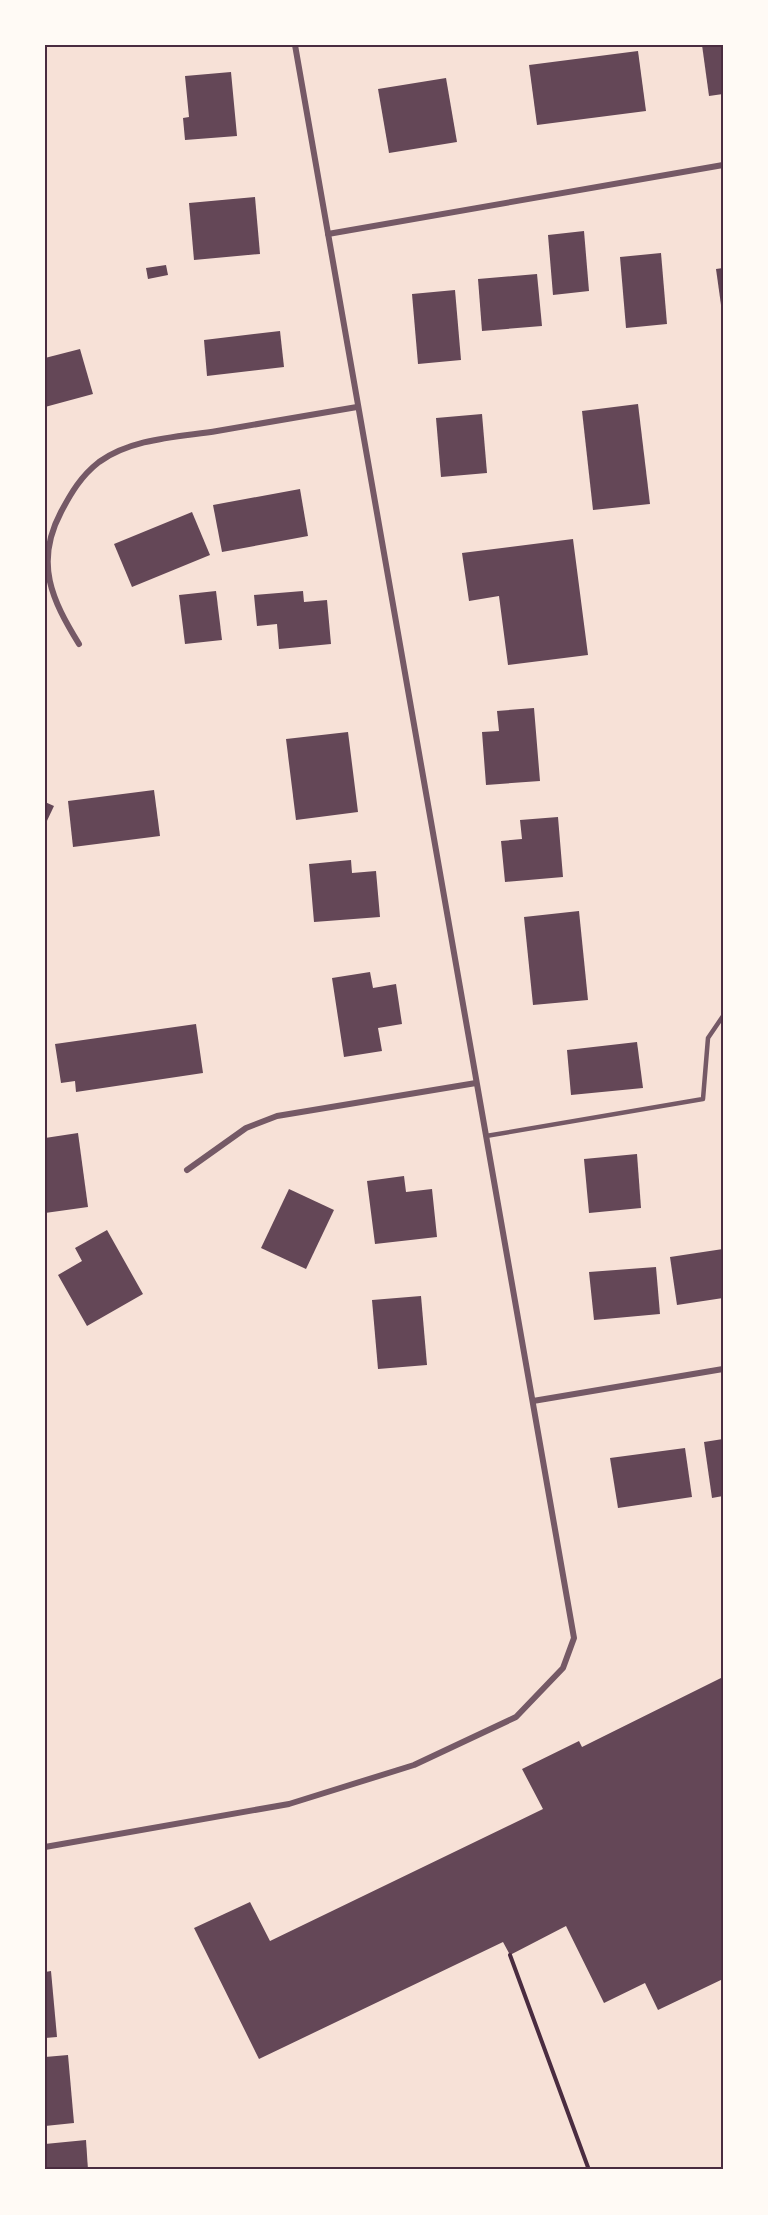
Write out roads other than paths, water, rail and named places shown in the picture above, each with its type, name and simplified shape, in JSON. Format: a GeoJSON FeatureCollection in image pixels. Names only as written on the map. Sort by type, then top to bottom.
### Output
{"type":"FeatureCollection","features":[{"type":"Feature","properties":{"kind":"street"},"geometry":{"type":"LineString","coordinates":[[45,1847],[289,1804],[414,1765],[516,1717],[563,1668],[574,1638],[295,45]]}},
{"type":"Feature","properties":{"kind":"street"},"geometry":{"type":"LineString","coordinates":[[328,234],[723,165]]}},
{"type":"Feature","properties":{"kind":"street"},"geometry":{"type":"LineString","coordinates":[[79,644],[58,610],[49,581],[47,556],[53,526],[75,485],[100,462],[140,444],[357,407]]}},
{"type":"Feature","properties":{"kind":"street"},"geometry":{"type":"LineString","coordinates":[[187,1170],[246,1128],[277,1116],[476,1083]]}},
{"type":"Feature","properties":{"kind":"street"},"geometry":{"type":"LineString","coordinates":[[533,1401],[723,1369]]}},
{"type":"Feature","properties":{"kind":"lane"},"geometry":{"type":"LineString","coordinates":[[486,1136],[703,1099],[708,1038],[723,1016]]}}]}
